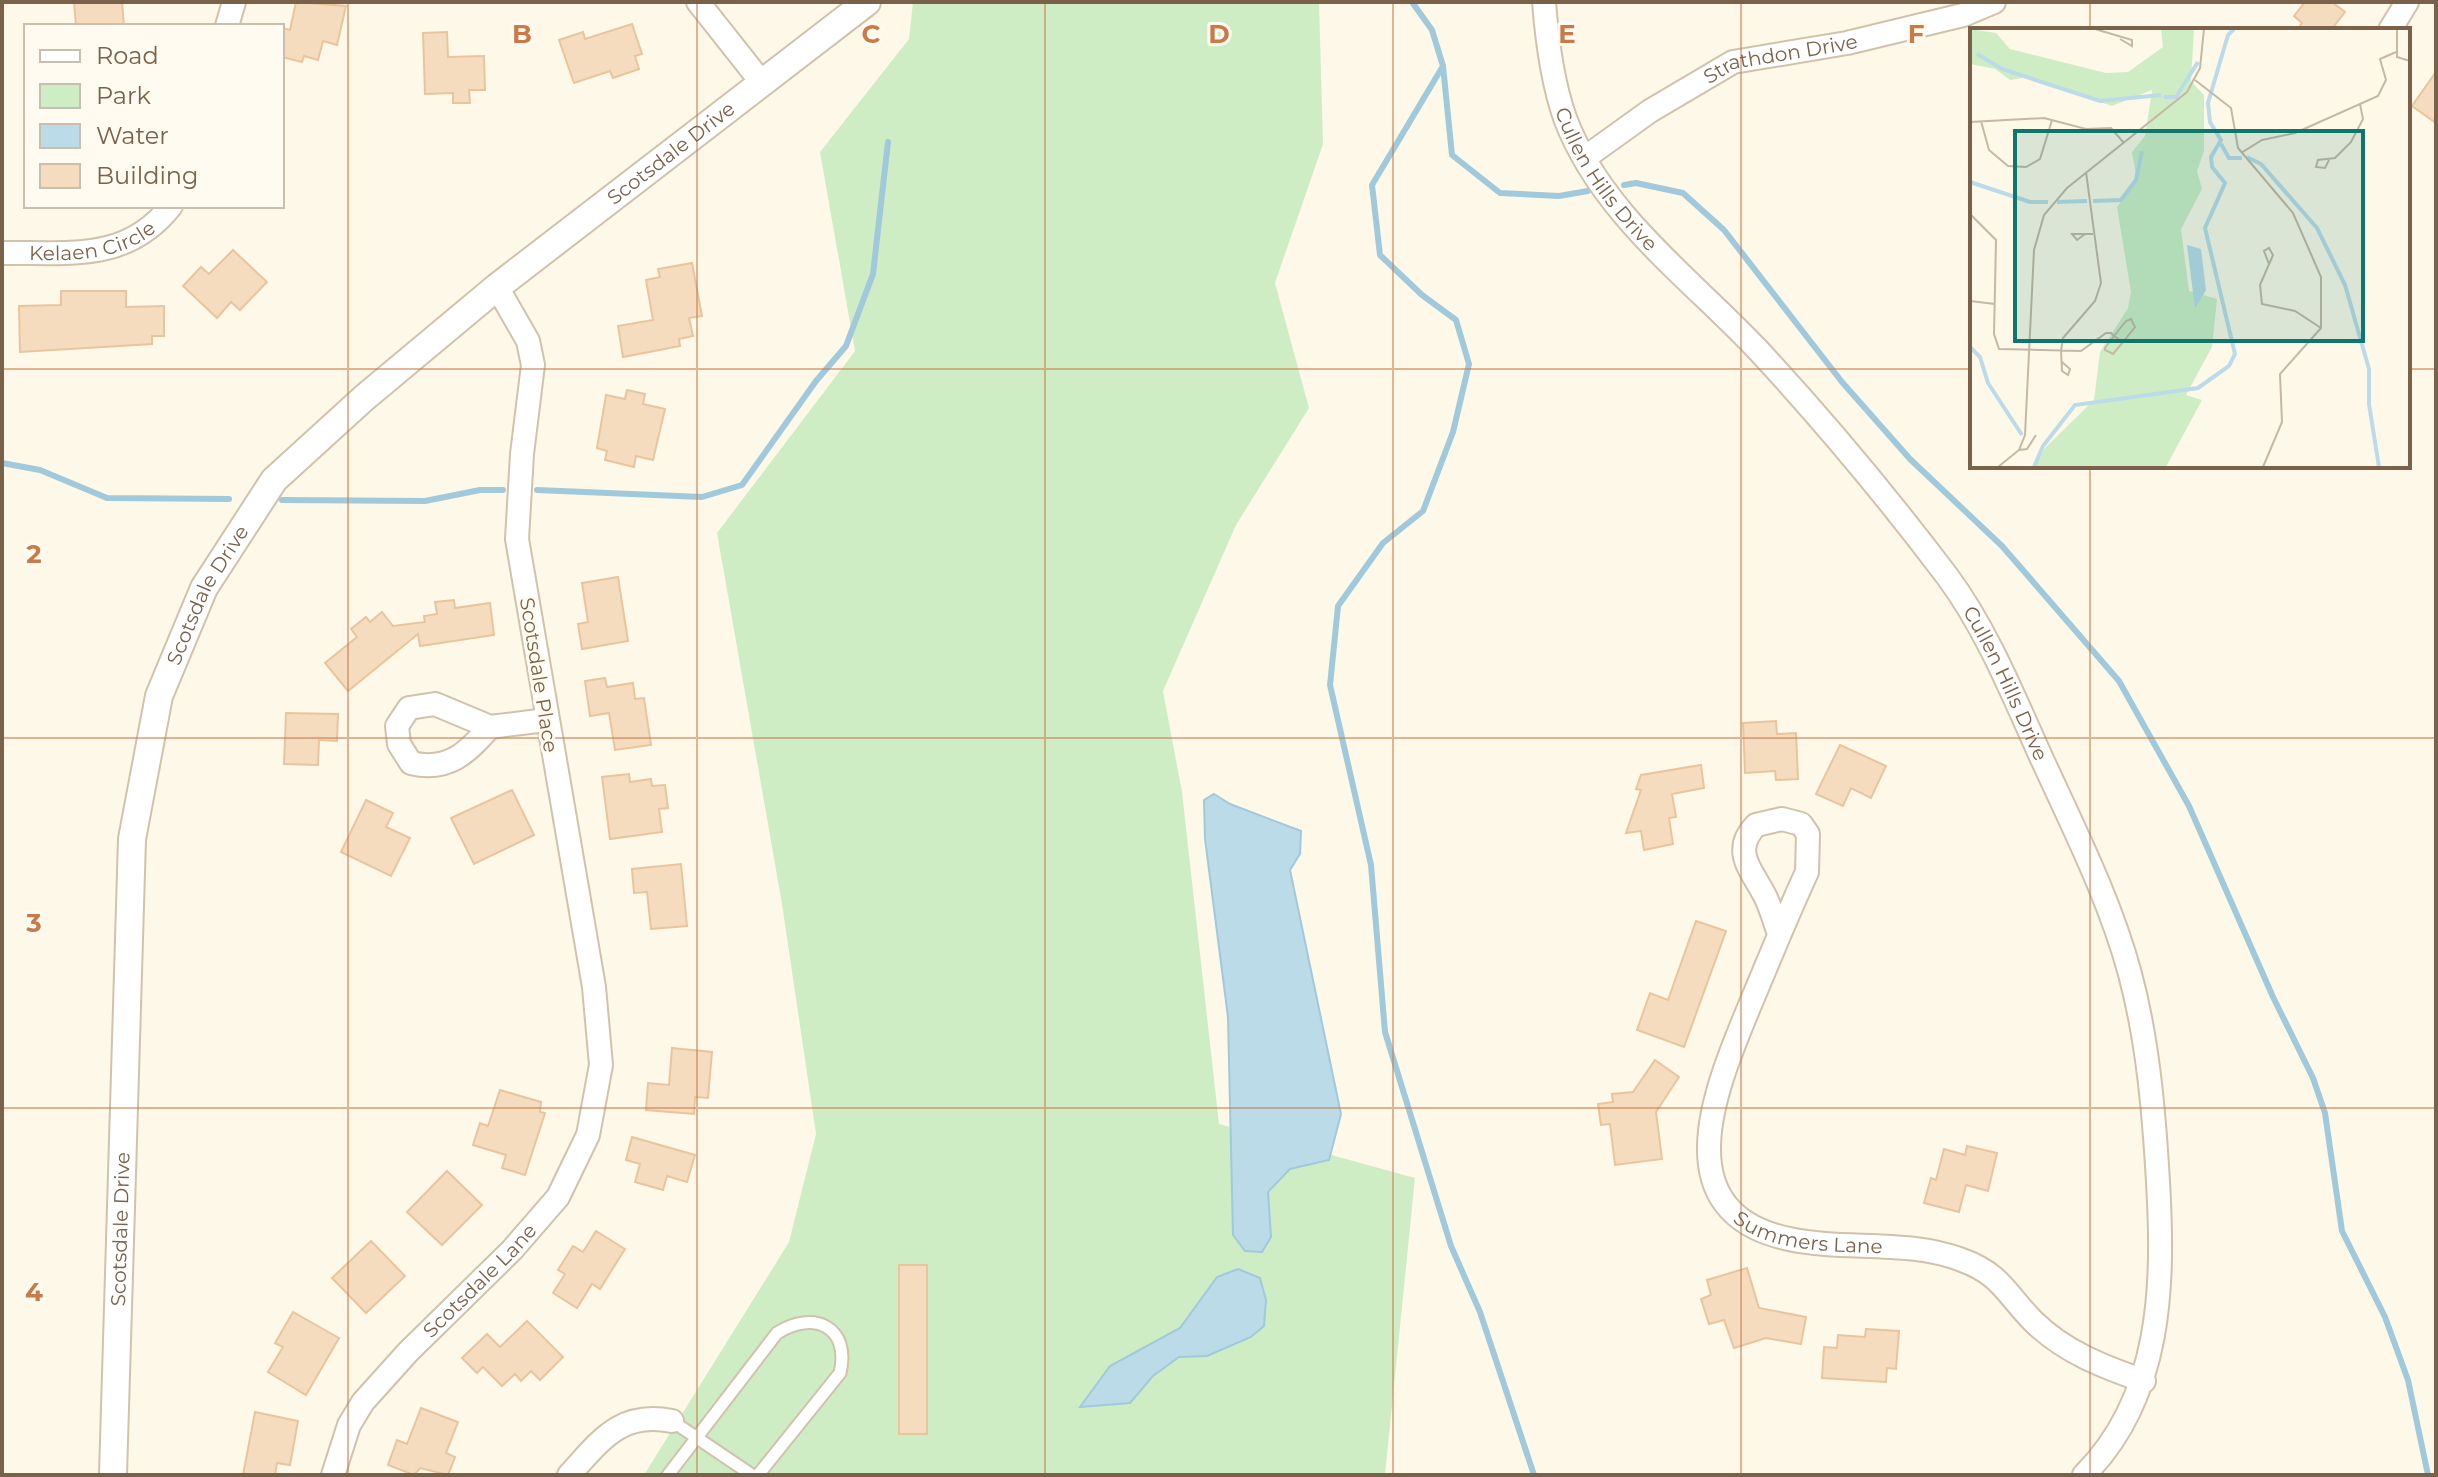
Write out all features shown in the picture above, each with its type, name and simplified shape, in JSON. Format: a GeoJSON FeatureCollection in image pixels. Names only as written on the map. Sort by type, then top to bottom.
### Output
{"type":"FeatureCollection","features":[{"type":"Feature","properties":{"kind":"street"},"geometry":{"type":"LineString","coordinates":[[228,24],[234,2]]}},
{"type":"Feature","properties":{"kind":"street"},"geometry":{"type":"LineString","coordinates":[[698,2],[762,83]]}},
{"type":"Feature","properties":{"kind":"street","name":"Scotsdale Drive"},"geometry":{"type":"LineString","coordinates":[[113,1475],[132,839],[159,696],[204,588],[274,480],[364,398],[497,287],[867,2]]}},
{"type":"Feature","properties":{"kind":"street","name":"Cullen Hills Drive"},"geometry":{"type":"LineString","coordinates":[[1544,2],[1548,52],[1566,119],[1586,157],[1642,236],[1755,347],[1827,427],[1949,579],[2002,670],[2110,914],[2130,973],[2142,1027],[2156,1135],[2161,1260],[2156,1325],[2144,1381],[2110,1443],[2084,1475]]}},
{"type":"Feature","properties":{"kind":"street","name":"Strathdon Drive"},"geometry":{"type":"LineString","coordinates":[[1586,157],[1650,111],[1733,62],[1847,43],[1963,15],[1994,2]]}},
{"type":"Feature","properties":{"kind":"street"},"geometry":{"type":"LineString","coordinates":[[2391,28],[2407,2]]}},
{"type":"Feature","properties":{"kind":"street","name":"Kelaen Circle"},"geometry":{"type":"LineString","coordinates":[[2,253],[80,252],[118,247],[153,229],[169,208]]}},
{"type":"Feature","properties":{"kind":"street","name":"Scotsdale Place"},"geometry":{"type":"LineString","coordinates":[[497,287],[528,341],[533,365],[522,454],[517,539],[594,987],[600,1069]]}},
{"type":"Feature","properties":{"kind":"street"},"geometry":{"type":"LineString","coordinates":[[490,727],[546,720]]}},
{"type":"Feature","properties":{"kind":"street","name":"Summers Lane"},"geometry":{"type":"LineString","coordinates":[[1779,934],[1766,899],[1744,862],[1743,845],[1756,825],[1782,819],[1801,824],[1808,834],[1810,850],[1807,872],[1717,1084],[1708,1144],[1711,1174],[1730,1211],[1754,1228],[1788,1239],[1936,1251],[1964,1260],[1991,1272],[2032,1321],[2059,1343],[2093,1362],[2144,1381]]}},
{"type":"Feature","properties":{"kind":"street","name":"Scotsdale Lane"},"geometry":{"type":"LineString","coordinates":[[333,1475],[349,1425],[363,1402],[408,1352],[512,1250],[558,1197],[588,1135],[600,1069]]}},
{"type":"Feature","properties":{"kind":"street"},"geometry":{"type":"LineString","coordinates":[[569,1475],[607,1434],[635,1418],[672,1421]]}},
{"type":"Feature","properties":{"kind":"lane"},"geometry":{"type":"LineString","coordinates":[[668,1475],[777,1333],[796,1321],[816,1321],[833,1331],[841,1343],[844,1357],[840,1373],[758,1475]]}},
{"type":"Feature","properties":{"kind":"lane"},"geometry":{"type":"LineString","coordinates":[[672,1421],[752,1475]]}},
{"type":"Feature","properties":{"kind":"green space"},"geometry":{"type":"Polygon","coordinates":[[[913,2],[1319,2],[1323,144],[1275,283],[1309,408],[1236,525],[1163,691],[1182,792],[1219,1124],[1415,1178],[1385,1475],[644,1475],[789,1242],[816,1134],[782,904],[717,533],[855,351],[820,152],[909,39],[913,2]]]}},
{"type":"Feature","properties":{"kind":"water"},"geometry":{"type":"Polygon","coordinates":[[[1214,794],[1230,804],[1301,831],[1300,854],[1290,870],[1341,1114],[1329,1160],[1290,1169],[1268,1192],[1271,1237],[1262,1252],[1245,1251],[1233,1235],[1228,1017],[1205,839],[1204,800],[1214,794]]]}},
{"type":"Feature","properties":{"kind":"water"},"geometry":{"type":"Polygon","coordinates":[[[1238,1269],[1260,1278],[1266,1300],[1264,1326],[1251,1337],[1207,1356],[1179,1357],[1153,1376],[1130,1403],[1080,1407],[1110,1366],[1180,1328],[1217,1277],[1238,1269]]]}},
{"type":"Feature","properties":{"kind":"building"},"geometry":{"type":"Polygon","coordinates":[[[74,2],[122,2],[124,24],[76,24],[74,2]]]}},
{"type":"Feature","properties":{"kind":"building"},"geometry":{"type":"Polygon","coordinates":[[[296,2],[346,6],[337,45],[323,41],[318,60],[304,56],[302,62],[284,58],[284,28],[290,30],[296,2]]]}},
{"type":"Feature","properties":{"kind":"building"},"geometry":{"type":"Polygon","coordinates":[[[2305,2],[2332,2],[2345,12],[2333,28],[2298,28],[2302,23],[2294,16],[2305,2]]]}},
{"type":"Feature","properties":{"kind":"building"},"geometry":{"type":"Polygon","coordinates":[[[632,24],[642,54],[635,56],[639,69],[613,78],[610,71],[574,83],[559,40],[583,32],[585,39],[632,24]]]}},
{"type":"Feature","properties":{"kind":"building"},"geometry":{"type":"Polygon","coordinates":[[[447,32],[448,57],[484,56],[485,90],[469,90],[470,103],[453,103],[453,93],[425,94],[423,33],[447,32]]]}},
{"type":"Feature","properties":{"kind":"building"},"geometry":{"type":"Polygon","coordinates":[[[2436,72],[2436,123],[2412,106],[2436,72]]]}},
{"type":"Feature","properties":{"kind":"building"},"geometry":{"type":"Polygon","coordinates":[[[233,250],[267,282],[240,310],[231,302],[217,318],[183,286],[201,267],[209,274],[233,250]]]}},
{"type":"Feature","properties":{"kind":"building"},"geometry":{"type":"Polygon","coordinates":[[[692,263],[702,316],[689,318],[693,336],[679,339],[680,346],[623,357],[618,326],[653,320],[646,280],[660,277],[658,269],[692,263]]]}},
{"type":"Feature","properties":{"kind":"building"},"geometry":{"type":"Polygon","coordinates":[[[61,291],[126,291],[126,307],[164,306],[164,336],[152,336],[152,344],[20,352],[19,306],[61,305],[61,291]]]}},
{"type":"Feature","properties":{"kind":"building"},"geometry":{"type":"Polygon","coordinates":[[[627,390],[645,394],[643,404],[665,409],[653,460],[636,456],[634,467],[605,460],[607,451],[597,448],[606,395],[625,399],[627,390]]]}},
{"type":"Feature","properties":{"kind":"building"},"geometry":{"type":"Polygon","coordinates":[[[618,577],[628,641],[582,649],[578,624],[588,622],[582,583],[618,577]]]}},
{"type":"Feature","properties":{"kind":"building"},"geometry":{"type":"Polygon","coordinates":[[[454,600],[455,608],[490,603],[494,635],[420,646],[418,634],[348,691],[325,663],[357,637],[351,629],[366,617],[370,622],[382,612],[393,626],[425,622],[424,616],[437,614],[435,602],[454,600]]]}},
{"type":"Feature","properties":{"kind":"building"},"geometry":{"type":"Polygon","coordinates":[[[605,678],[607,687],[633,683],[635,699],[644,698],[651,745],[615,750],[609,713],[590,716],[585,681],[605,678]]]}},
{"type":"Feature","properties":{"kind":"building"},"geometry":{"type":"Polygon","coordinates":[[[286,713],[338,714],[337,741],[319,740],[318,765],[284,764],[286,713]]]}},
{"type":"Feature","properties":{"kind":"building"},"geometry":{"type":"Polygon","coordinates":[[[1776,721],[1777,734],[1796,733],[1798,779],[1776,780],[1775,771],[1745,773],[1743,723],[1776,721]]]}},
{"type":"Feature","properties":{"kind":"building"},"geometry":{"type":"Polygon","coordinates":[[[1840,745],[1886,766],[1871,798],[1851,788],[1843,806],[1816,794],[1840,745]]]}},
{"type":"Feature","properties":{"kind":"building"},"geometry":{"type":"Polygon","coordinates":[[[1701,765],[1704,788],[1672,794],[1676,817],[1669,818],[1673,844],[1644,850],[1641,831],[1626,833],[1641,790],[1636,789],[1641,775],[1701,765]]]}},
{"type":"Feature","properties":{"kind":"building"},"geometry":{"type":"Polygon","coordinates":[[[629,774],[630,782],[651,779],[652,786],[665,785],[668,808],[659,809],[662,832],[610,839],[602,777],[629,774]]]}},
{"type":"Feature","properties":{"kind":"building"},"geometry":{"type":"Polygon","coordinates":[[[512,790],[534,835],[474,864],[451,818],[512,790]]]}},
{"type":"Feature","properties":{"kind":"building"},"geometry":{"type":"Polygon","coordinates":[[[366,800],[393,813],[386,827],[410,838],[391,876],[341,852],[366,800]]]}},
{"type":"Feature","properties":{"kind":"building"},"geometry":{"type":"Polygon","coordinates":[[[681,864],[687,926],[651,929],[647,892],[634,893],[632,869],[681,864]]]}},
{"type":"Feature","properties":{"kind":"building"},"geometry":{"type":"Polygon","coordinates":[[[1696,921],[1726,931],[1684,1047],[1637,1030],[1650,993],[1668,1000],[1696,921]]]}},
{"type":"Feature","properties":{"kind":"building"},"geometry":{"type":"Polygon","coordinates":[[[672,1048],[712,1052],[708,1098],[695,1097],[694,1114],[646,1110],[648,1083],[669,1085],[672,1048]]]}},
{"type":"Feature","properties":{"kind":"building"},"geometry":{"type":"Polygon","coordinates":[[[1655,1060],[1679,1077],[1656,1112],[1662,1159],[1615,1165],[1610,1124],[1601,1125],[1598,1104],[1613,1102],[1612,1094],[1633,1092],[1655,1060]]]}},
{"type":"Feature","properties":{"kind":"building"},"geometry":{"type":"Polygon","coordinates":[[[500,1090],[541,1102],[540,1112],[545,1113],[525,1175],[502,1168],[506,1155],[473,1145],[480,1123],[488,1126],[500,1090]]]}},
{"type":"Feature","properties":{"kind":"building"},"geometry":{"type":"Polygon","coordinates":[[[632,1137],[695,1155],[687,1182],[667,1176],[663,1190],[635,1182],[640,1164],[626,1160],[632,1137]]]}},
{"type":"Feature","properties":{"kind":"building"},"geometry":{"type":"Polygon","coordinates":[[[1967,1146],[1997,1153],[1988,1191],[1966,1185],[1959,1212],[1924,1203],[1931,1178],[1936,1180],[1944,1149],[1965,1155],[1967,1146]]]}},
{"type":"Feature","properties":{"kind":"building"},"geometry":{"type":"Polygon","coordinates":[[[447,1171],[482,1205],[442,1245],[407,1212],[447,1171]]]}},
{"type":"Feature","properties":{"kind":"building"},"geometry":{"type":"Polygon","coordinates":[[[596,1231],[625,1249],[600,1289],[592,1284],[577,1308],[553,1293],[565,1274],[558,1270],[573,1246],[583,1252],[596,1231]]]}},
{"type":"Feature","properties":{"kind":"building"},"geometry":{"type":"Polygon","coordinates":[[[371,1241],[405,1276],[366,1313],[332,1278],[371,1241]]]}},
{"type":"Feature","properties":{"kind":"building"},"geometry":{"type":"Polygon","coordinates":[[[899,1265],[927,1265],[927,1434],[899,1434],[899,1265]]]}},
{"type":"Feature","properties":{"kind":"building"},"geometry":{"type":"Polygon","coordinates":[[[1747,1268],[1759,1308],[1806,1317],[1801,1344],[1766,1338],[1734,1348],[1724,1320],[1709,1324],[1701,1299],[1711,1295],[1707,1280],[1747,1268]]]}},
{"type":"Feature","properties":{"kind":"building"},"geometry":{"type":"Polygon","coordinates":[[[293,1312],[339,1338],[306,1395],[268,1372],[283,1347],[275,1343],[293,1312]]]}},
{"type":"Feature","properties":{"kind":"building"},"geometry":{"type":"Polygon","coordinates":[[[527,1321],[563,1357],[540,1380],[531,1371],[521,1381],[515,1374],[502,1386],[483,1367],[477,1373],[462,1358],[487,1334],[500,1347],[527,1321]]]}},
{"type":"Feature","properties":{"kind":"building"},"geometry":{"type":"Polygon","coordinates":[[[1866,1329],[1899,1331],[1896,1369],[1887,1368],[1886,1382],[1822,1378],[1824,1347],[1837,1348],[1838,1335],[1865,1337],[1866,1329]]]}},
{"type":"Feature","properties":{"kind":"building"},"geometry":{"type":"Polygon","coordinates":[[[421,1408],[458,1422],[446,1453],[455,1457],[448,1475],[420,1468],[414,1475],[388,1465],[397,1440],[407,1444],[421,1408]]]}},
{"type":"Feature","properties":{"kind":"building"},"geometry":{"type":"Polygon","coordinates":[[[255,1412],[298,1421],[290,1465],[277,1463],[275,1475],[243,1475],[255,1412]]]}},
{"type":"Feature","properties":{"kind":"waterway"},"geometry":{"type":"LineString","coordinates":[[1412,2],[1432,30],[1443,66],[1372,185],[1380,255],[1422,295],[1456,320],[1469,364],[1453,432],[1423,511],[1383,543],[1338,606],[1330,685],[1371,865],[1385,1032],[1451,1246],[1480,1312],[1534,1475]]}},
{"type":"Feature","properties":{"kind":"waterway"},"geometry":{"type":"LineString","coordinates":[[1443,66],[1452,155],[1500,193],[1559,196],[1588,191]]}},
{"type":"Feature","properties":{"kind":"waterway"},"geometry":{"type":"LineString","coordinates":[[537,490],[702,497],[742,485],[816,381],[846,346],[873,274],[888,142]]}},
{"type":"Feature","properties":{"kind":"waterway"},"geometry":{"type":"LineString","coordinates":[[1624,185],[1636,183],[1683,193],[1724,230],[1842,382],[1910,459],[2002,546],[2119,681],[2189,806],[2273,997],[2313,1078],[2325,1113],[2342,1231],[2385,1317],[2408,1380],[2428,1475]]}},
{"type":"Feature","properties":{"kind":"waterway"},"geometry":{"type":"LineString","coordinates":[[2,463],[40,470],[107,498],[229,499]]}},
{"type":"Feature","properties":{"kind":"waterway"},"geometry":{"type":"LineString","coordinates":[[282,500],[425,501],[480,490],[503,490]]}}]}
